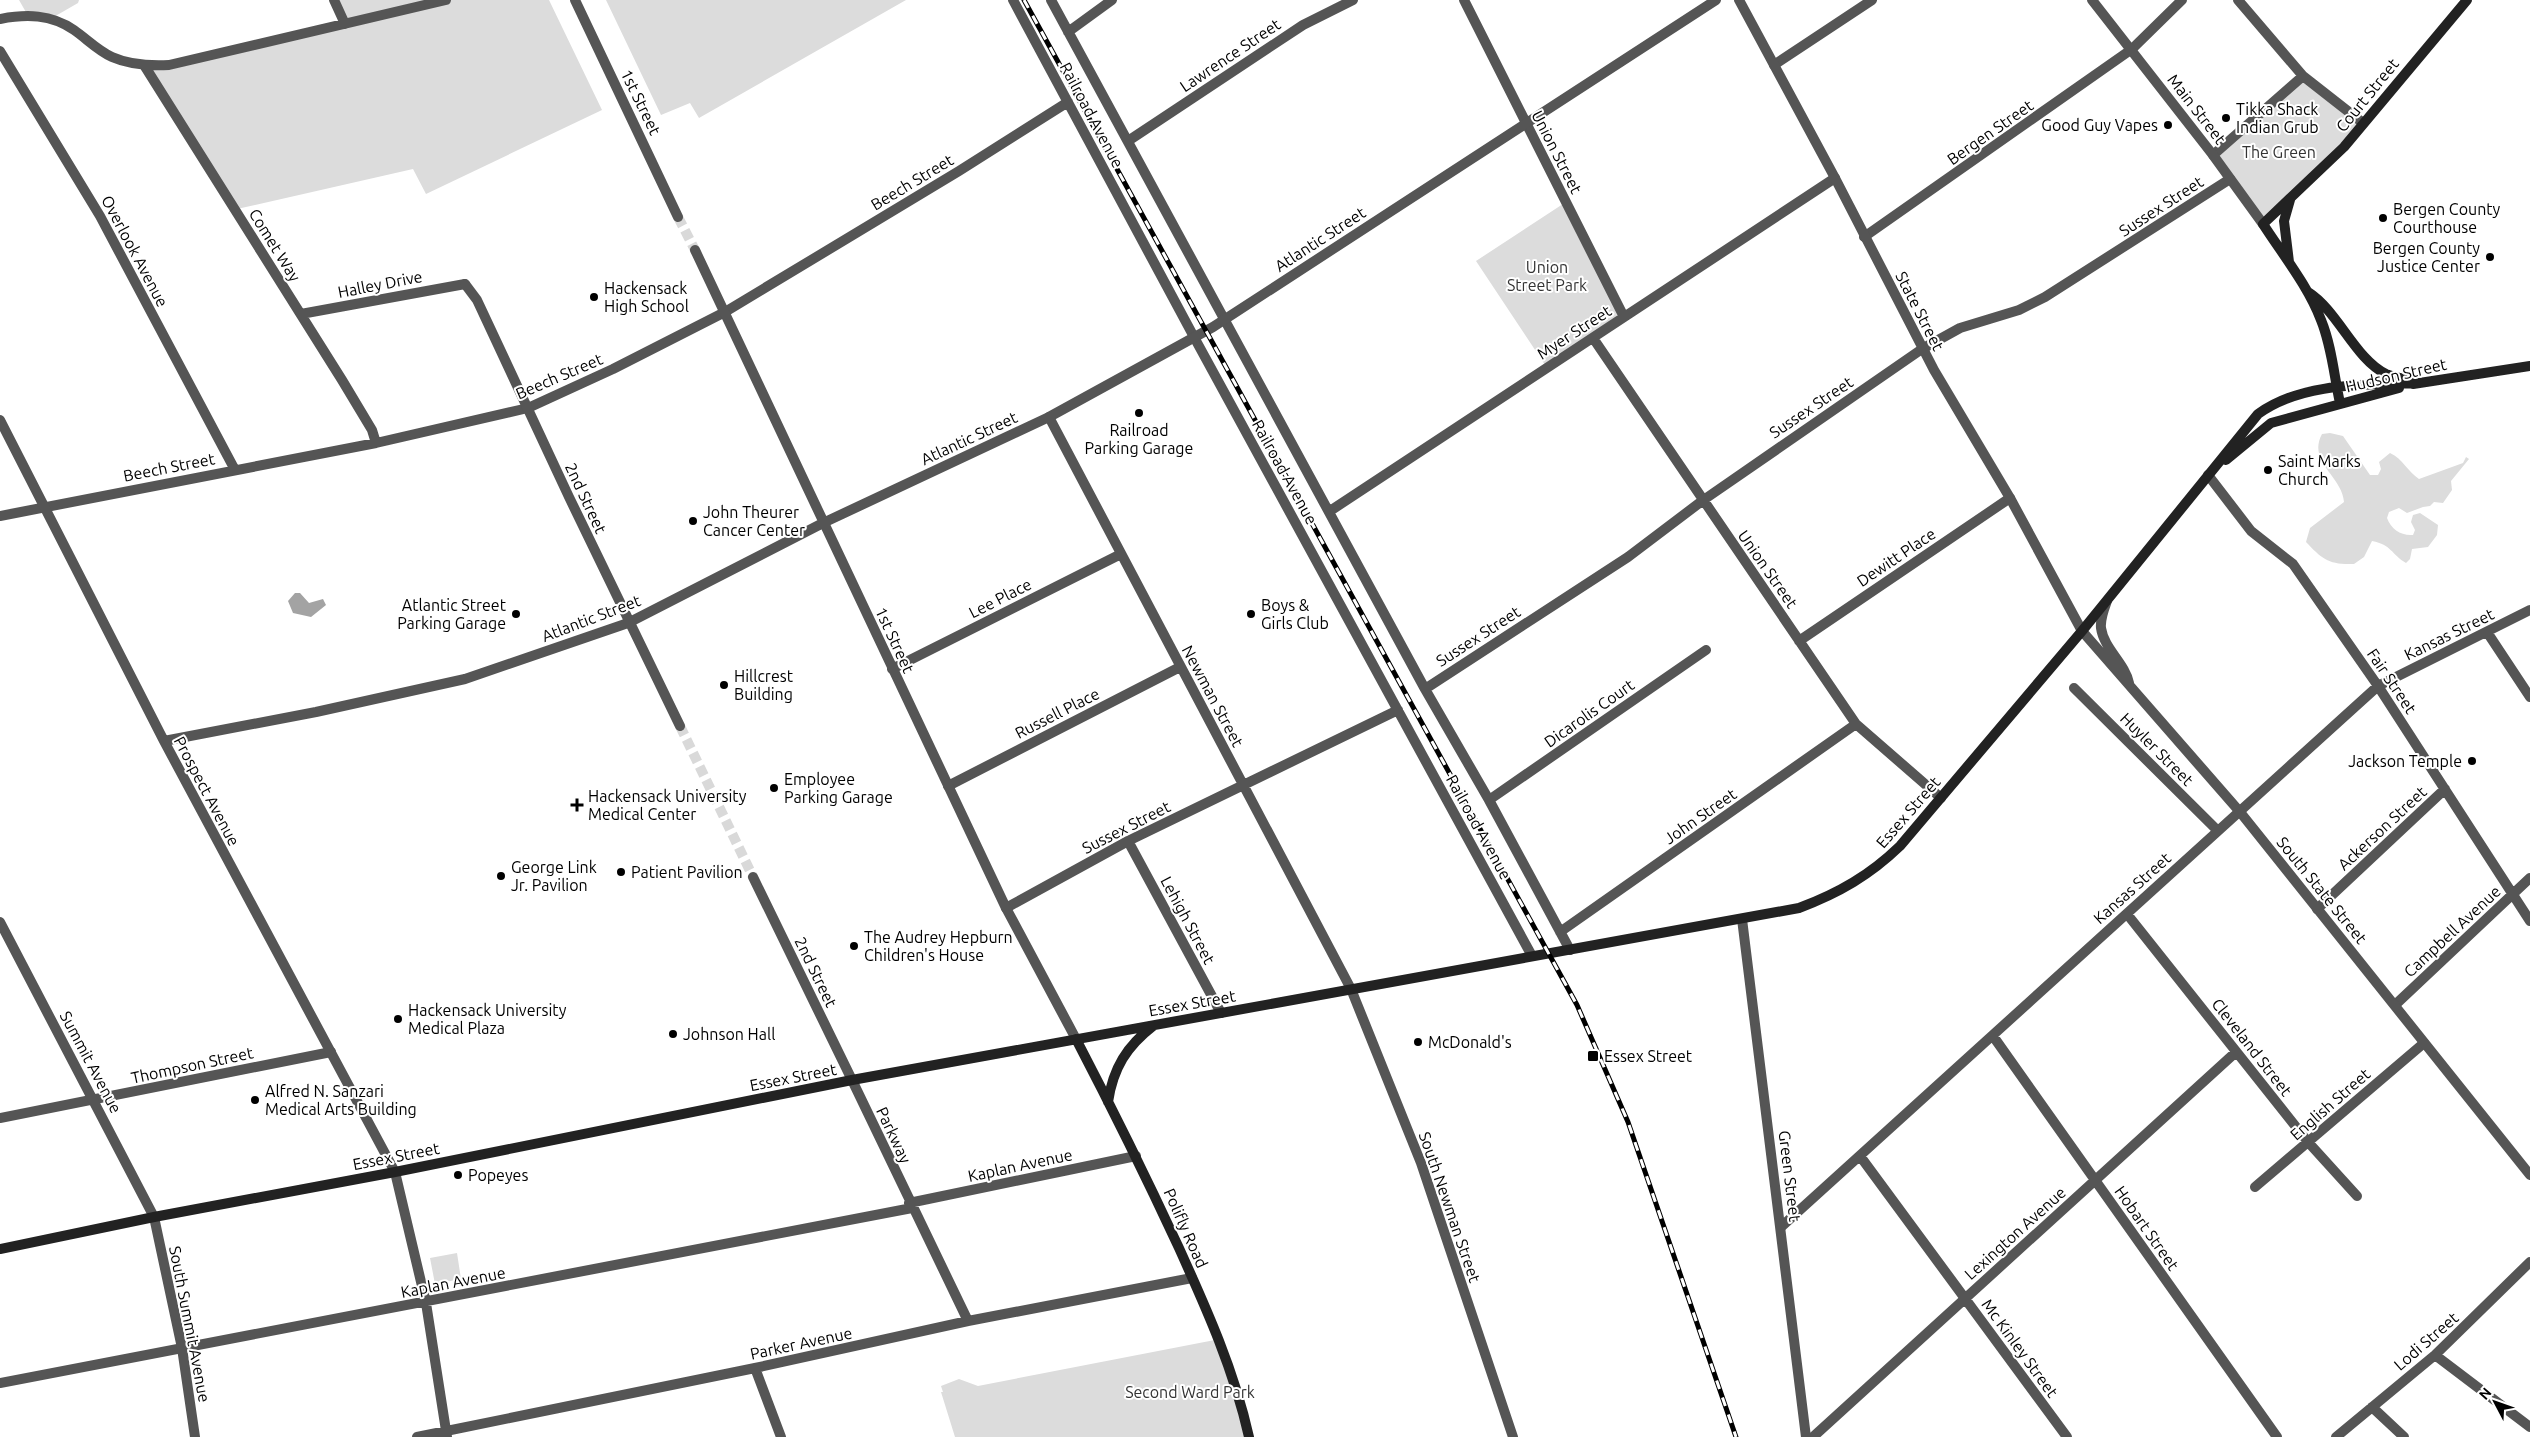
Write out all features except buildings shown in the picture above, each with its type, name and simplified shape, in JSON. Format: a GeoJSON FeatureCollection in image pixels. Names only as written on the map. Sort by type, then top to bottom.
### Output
{"type":"FeatureCollection","features":[{"type":"Feature","properties":{"kind":"main road","name":"Court Street"},"geometry":{"type":"LineString","coordinates":[[2263,224],[2344,147],[2467,0]]}},
{"type":"Feature","properties":{"kind":"main road"},"geometry":{"type":"LineString","coordinates":[[2290,268],[2284,221],[2291,198]]}},
{"type":"Feature","properties":{"kind":"main road","name":"Main Street"},"geometry":{"type":"LineString","coordinates":[[2263,224],[2306,291],[2321,319],[2329,342],[2340,403]]}},
{"type":"Feature","properties":{"kind":"main road","name":"Main Street"},"geometry":{"type":"LineString","coordinates":[[2306,291],[2323,301],[2341,328],[2367,358],[2385,374],[2417,383]]}},
{"type":"Feature","properties":{"kind":"main road","name":"Hudson Street"},"geometry":{"type":"LineString","coordinates":[[2271,422],[2417,383],[2530,366]]}},
{"type":"Feature","properties":{"kind":"main road","name":"Essex Street"},"geometry":{"type":"LineString","coordinates":[[0,1249],[852,1080],[1799,908],[1844,890],[1883,863],[1900,846],[2082,631],[2258,414],[2280,400],[2318,391],[2417,383]]}},
{"type":"Feature","properties":{"kind":"main road","name":"Essex Street"},"geometry":{"type":"LineString","coordinates":[[2208,475],[2271,422]]}},
{"type":"Feature","properties":{"kind":"main road"},"geometry":{"type":"LineString","coordinates":[[1108,1102],[1115,1072],[1121,1058],[1154,1025]]}},
{"type":"Feature","properties":{"kind":"main road","name":"Polifly Road"},"geometry":{"type":"LineString","coordinates":[[1076,1039],[1136,1156],[1192,1278],[1231,1368],[1249,1437]]}},
{"type":"Feature","properties":{"kind":"street"},"geometry":{"type":"LineString","coordinates":[[334,0],[345,24]]}},
{"type":"Feature","properties":{"kind":"street"},"geometry":{"type":"LineString","coordinates":[[0,19],[30,15],[46,17],[74,30],[98,50],[113,57],[144,65],[169,65],[446,0]]}},
{"type":"Feature","properties":{"kind":"street","name":"1st Street"},"geometry":{"type":"LineString","coordinates":[[575,0],[678,217]]}},
{"type":"Feature","properties":{"kind":"street","name":"Railroad Avenue"},"geometry":{"type":"LineString","coordinates":[[1013,0],[1194,337],[1532,956]]}},
{"type":"Feature","properties":{"kind":"street","name":"Railroad Avenue"},"geometry":{"type":"LineString","coordinates":[[1051,0],[1425,689],[1489,800],[1570,950]]}},
{"type":"Feature","properties":{"kind":"street"},"geometry":{"type":"LineString","coordinates":[[1068,32],[1112,0]]}},
{"type":"Feature","properties":{"kind":"street","name":"Lawrence Street"},"geometry":{"type":"LineString","coordinates":[[1128,141],[1303,25],[1353,0]]}},
{"type":"Feature","properties":{"kind":"street","name":"Union Street"},"geometry":{"type":"LineString","coordinates":[[1464,0],[1624,317]]}},
{"type":"Feature","properties":{"kind":"street","name":"Atlantic Street"},"geometry":{"type":"LineString","coordinates":[[164,741],[316,712],[465,680],[628,623],[823,524],[1049,417],[1194,337],[1225,319],[1716,0]]}},
{"type":"Feature","properties":{"kind":"street","name":"State Street"},"geometry":{"type":"LineString","coordinates":[[1739,0],[1835,178],[1922,349],[2010,498],[2082,631]]}},
{"type":"Feature","properties":{"kind":"street"},"geometry":{"type":"LineString","coordinates":[[1774,65],[1872,0]]}},
{"type":"Feature","properties":{"kind":"street","name":"Main Street"},"geometry":{"type":"LineString","coordinates":[[2092,0],[2213,155],[2263,224]]}},
{"type":"Feature","properties":{"kind":"street","name":"Bergen Street"},"geometry":{"type":"LineString","coordinates":[[1864,237],[2132,49],[2182,0]]}},
{"type":"Feature","properties":{"kind":"street"},"geometry":{"type":"LineString","coordinates":[[2238,0],[2303,76],[2363,123]]}},
{"type":"Feature","properties":{"kind":"street","name":"Overlook Avenue"},"geometry":{"type":"LineString","coordinates":[[0,51],[100,216],[235,470]]}},
{"type":"Feature","properties":{"kind":"street","name":"Comet Way"},"geometry":{"type":"LineString","coordinates":[[144,65],[301,314],[372,430],[376,443]]}},
{"type":"Feature","properties":{"kind":"street"},"geometry":{"type":"LineString","coordinates":[[2213,155],[2303,76]]}},
{"type":"Feature","properties":{"kind":"street","name":"Beech Street"},"geometry":{"type":"LineString","coordinates":[[0,516],[376,443],[528,408],[613,369],[724,312],[950,176],[1068,102]]}},
{"type":"Feature","properties":{"kind":"street","name":"Myer Street"},"geometry":{"type":"LineString","coordinates":[[1330,511],[1835,178]]}},
{"type":"Feature","properties":{"kind":"street","name":"Sussex Street"},"geometry":{"type":"LineString","coordinates":[[1425,689],[1628,557],[1702,501],[1922,349],[1960,328],[2019,310],[2045,297],[2230,179]]}},
{"type":"Feature","properties":{"kind":"street","name":"1st Street"},"geometry":{"type":"LineString","coordinates":[[695,250],[1006,908],[1076,1039]]}},
{"type":"Feature","properties":{"kind":"street","name":"Halley Drive"},"geometry":{"type":"LineString","coordinates":[[301,314],[465,284]]}},
{"type":"Feature","properties":{"kind":"street","name":"2nd Street"},"geometry":{"type":"LineString","coordinates":[[465,284],[477,300],[628,623],[680,726]]}},
{"type":"Feature","properties":{"kind":"street","name":"Union Street"},"geometry":{"type":"LineString","coordinates":[[1593,338],[1702,501],[1856,724],[1941,798]]}},
{"type":"Feature","properties":{"kind":"street","name":"Newman Street"},"geometry":{"type":"LineString","coordinates":[[1049,417],[1351,989]]}},
{"type":"Feature","properties":{"kind":"street","name":"Prospect Avenue"},"geometry":{"type":"LineString","coordinates":[[0,420],[164,741],[394,1172],[426,1303],[446,1434]]}},
{"type":"Feature","properties":{"kind":"street","name":"Fair Street"},"geometry":{"type":"LineString","coordinates":[[2208,475],[2251,531],[2293,564],[2378,686],[2530,921]]}},
{"type":"Feature","properties":{"kind":"street","name":"Dewitt Place"},"geometry":{"type":"LineString","coordinates":[[1800,641],[2010,498]]}},
{"type":"Feature","properties":{"kind":"street","name":"Lee Place"},"geometry":{"type":"LineString","coordinates":[[892,669],[1121,554]]}},
{"type":"Feature","properties":{"kind":"street"},"geometry":{"type":"LineString","coordinates":[[2107,600],[2102,620],[2103,632],[2115,656],[2123,665],[2130,687]]}},
{"type":"Feature","properties":{"kind":"street","name":"Kansas Street"},"geometry":{"type":"LineString","coordinates":[[1782,1228],[2378,686],[2530,610]]}},
{"type":"Feature","properties":{"kind":"street","name":"South State Street"},"geometry":{"type":"LineString","coordinates":[[2082,631],[2240,812],[2530,1174]]}},
{"type":"Feature","properties":{"kind":"street"},"geometry":{"type":"LineString","coordinates":[[2487,632],[2530,697]]}},
{"type":"Feature","properties":{"kind":"street","name":"Dicarolis Court"},"geometry":{"type":"LineString","coordinates":[[1489,800],[1706,650]]}},
{"type":"Feature","properties":{"kind":"street","name":"Russell Place"},"geometry":{"type":"LineString","coordinates":[[948,786],[1180,666]]}},
{"type":"Feature","properties":{"kind":"street","name":"Huyler Street"},"geometry":{"type":"LineString","coordinates":[[2074,688],[2218,831]]}},
{"type":"Feature","properties":{"kind":"street","name":"Sussex Street"},"geometry":{"type":"LineString","coordinates":[[1006,908],[1128,841],[1398,710]]}},
{"type":"Feature","properties":{"kind":"street","name":"John Street"},"geometry":{"type":"LineString","coordinates":[[1560,932],[1856,724]]}},
{"type":"Feature","properties":{"kind":"street","name":"Ackerson Street"},"geometry":{"type":"LineString","coordinates":[[2317,908],[2445,789]]}},
{"type":"Feature","properties":{"kind":"street","name":"Lehigh Street"},"geometry":{"type":"LineString","coordinates":[[1128,841],[1221,1013]]}},
{"type":"Feature","properties":{"kind":"street","name":"2nd Street"},"geometry":{"type":"LineString","coordinates":[[753,877],[852,1080]]}},
{"type":"Feature","properties":{"kind":"street","name":"Campbell Avenue"},"geometry":{"type":"LineString","coordinates":[[2395,1005],[2530,878]]}},
{"type":"Feature","properties":{"kind":"street","name":"Cleveland Street"},"geometry":{"type":"LineString","coordinates":[[2127,914],[2308,1142],[2357,1196]]}},
{"type":"Feature","properties":{"kind":"street","name":"Green Street"},"geometry":{"type":"LineString","coordinates":[[1742,918],[1782,1228],[1806,1437]]}},
{"type":"Feature","properties":{"kind":"street","name":"Summit Avenue"},"geometry":{"type":"LineString","coordinates":[[0,922],[154,1217]]}},
{"type":"Feature","properties":{"kind":"street","name":"South Newman Street"},"geometry":{"type":"LineString","coordinates":[[1351,989],[1421,1163],[1513,1437]]}},
{"type":"Feature","properties":{"kind":"street","name":"Hobart Street"},"geometry":{"type":"LineString","coordinates":[[1993,1036],[2277,1437]]}},
{"type":"Feature","properties":{"kind":"street","name":"English Street"},"geometry":{"type":"LineString","coordinates":[[2255,1187],[2424,1043]]}},
{"type":"Feature","properties":{"kind":"street","name":"Thompson Street"},"geometry":{"type":"LineString","coordinates":[[0,1118],[94,1101],[330,1052]]}},
{"type":"Feature","properties":{"kind":"street","name":"Lexington Avenue"},"geometry":{"type":"LineString","coordinates":[[1813,1437],[2236,1052]]}},
{"type":"Feature","properties":{"kind":"street","name":"Parkway"},"geometry":{"type":"LineString","coordinates":[[852,1080],[910,1205],[968,1321]]}},
{"type":"Feature","properties":{"kind":"street","name":"Kaplan Avenue"},"geometry":{"type":"LineString","coordinates":[[0,1383],[426,1303],[910,1205],[1136,1156]]}},
{"type":"Feature","properties":{"kind":"street","name":"Mc Kinley Street"},"geometry":{"type":"LineString","coordinates":[[1860,1156],[2067,1437]]}},
{"type":"Feature","properties":{"kind":"street","name":"South Summit Avenue"},"geometry":{"type":"LineString","coordinates":[[154,1217],[182,1348],[195,1437]]}},
{"type":"Feature","properties":{"kind":"street","name":"Lodi Street"},"geometry":{"type":"LineString","coordinates":[[2336,1437],[2435,1354],[2530,1262]]}},
{"type":"Feature","properties":{"kind":"street","name":"Parker Avenue"},"geometry":{"type":"LineString","coordinates":[[417,1437],[446,1434],[968,1321],[1192,1278]]}},
{"type":"Feature","properties":{"kind":"street"},"geometry":{"type":"LineString","coordinates":[[2435,1354],[2530,1426]]}},
{"type":"Feature","properties":{"kind":"street"},"geometry":{"type":"LineString","coordinates":[[755,1368],[781,1437]]}},
{"type":"Feature","properties":{"kind":"street"},"geometry":{"type":"LineString","coordinates":[[2372,1407],[2404,1437]]}},
{"type":"Feature","properties":{"kind":"green space"},"geometry":{"type":"Polygon","coordinates":[[[19,0],[79,0],[78,3],[52,18],[27,14],[19,0]]]}},
{"type":"Feature","properties":{"kind":"green space"},"geometry":{"type":"Polygon","coordinates":[[[336,0],[549,0],[602,110],[426,194],[413,169],[237,209],[148,67],[345,19],[336,0]]]}},
{"type":"Feature","properties":{"kind":"green space"},"geometry":{"type":"Polygon","coordinates":[[[606,0],[906,0],[699,118],[690,103],[661,115],[606,0]]]}},
{"type":"Feature","properties":{"kind":"green space","name":"The Green"},"geometry":{"type":"Polygon","coordinates":[[[2303,76],[2363,123],[2263,224],[2213,155],[2303,76]]]}},
{"type":"Feature","properties":{"kind":"green space","name":"Union Street Park"},"geometry":{"type":"Polygon","coordinates":[[[1566,202],[1624,317],[1547,368],[1476,261],[1566,202]]]}},
{"type":"Feature","properties":{"kind":"green space"},"geometry":{"type":"Polygon","coordinates":[[[2330,433],[2343,436],[2370,475],[2378,475],[2381,469],[2379,462],[2390,453],[2419,479],[2463,463],[2466,457],[2469,459],[2451,481],[2452,490],[2443,503],[2434,502],[2430,506],[2407,513],[2399,508],[2389,512],[2387,518],[2391,525],[2397,531],[2404,534],[2413,535],[2415,530],[2411,522],[2413,515],[2420,513],[2438,525],[2437,535],[2428,547],[2412,549],[2410,559],[2406,563],[2388,547],[2372,541],[2364,557],[2354,564],[2327,560],[2306,542],[2310,528],[2344,502],[2338,484],[2322,461],[2319,453],[2322,434],[2330,433]]]}},
{"type":"Feature","properties":{"kind":"green space"},"geometry":{"type":"Polygon","coordinates":[[[457,1253],[461,1279],[435,1284],[430,1258],[457,1253]]]}},
{"type":"Feature","properties":{"kind":"green space","name":"Second Ward Park"},"geometry":{"type":"Polygon","coordinates":[[[1220,1339],[1249,1437],[955,1437],[941,1392],[943,1392],[941,1386],[959,1379],[978,1386],[1220,1339]]]}},
{"type":"Feature","properties":{"kind":"shaded area"},"geometry":{"type":"Polygon","coordinates":[[[295,593],[300,593],[309,603],[323,599],[326,605],[311,617],[293,613],[288,601],[295,593]]]}},
{"type":"Feature","properties":{"kind":"tunnel"},"geometry":{"type":"LineString","coordinates":[[678,217],[695,250]]}},
{"type":"Feature","properties":{"kind":"tunnel"},"geometry":{"type":"LineString","coordinates":[[680,726],[753,877]]}},
{"type":"Feature","properties":{"kind":"railway"},"geometry":{"type":"LineString","coordinates":[[1024,0],[1577,1005],[1628,1122],[1736,1437]]}},
{"type":"Feature","properties":{"kind":"place","name":"Tikka Shack Indian Grub"},"geometry":{"type":"Point","coordinates":[2226,118]}},
{"type":"Feature","properties":{"kind":"place","name":"Good Guy Vapes"},"geometry":{"type":"Point","coordinates":[2168,125]}},
{"type":"Feature","properties":{"kind":"place","name":"Bergen County Courthouse"},"geometry":{"type":"Point","coordinates":[2383,218]}},
{"type":"Feature","properties":{"kind":"place","name":"Bergen County Justice Center"},"geometry":{"type":"Point","coordinates":[2490,257]}},
{"type":"Feature","properties":{"kind":"place","name":"Hackensack High School"},"geometry":{"type":"Point","coordinates":[594,297]}},
{"type":"Feature","properties":{"kind":"place","name":"Railroad Parking Garage"},"geometry":{"type":"Point","coordinates":[1139,413]}},
{"type":"Feature","properties":{"kind":"place","name":"Saint Marks Church"},"geometry":{"type":"Point","coordinates":[2268,470]}},
{"type":"Feature","properties":{"kind":"place","name":"John Theurer Cancer Center"},"geometry":{"type":"Point","coordinates":[693,521]}},
{"type":"Feature","properties":{"kind":"place","name":"Atlantic Street Parking Garage"},"geometry":{"type":"Point","coordinates":[516,614]}},
{"type":"Feature","properties":{"kind":"place","name":"Boys & Girls Club"},"geometry":{"type":"Point","coordinates":[1251,614]}},
{"type":"Feature","properties":{"kind":"place","name":"Hillcrest Building"},"geometry":{"type":"Point","coordinates":[724,685]}},
{"type":"Feature","properties":{"kind":"place","name":"Jackson Temple"},"geometry":{"type":"Point","coordinates":[2472,761]}},
{"type":"Feature","properties":{"kind":"place","name":"Employee Parking Garage"},"geometry":{"type":"Point","coordinates":[774,788]}},
{"type":"Feature","properties":{"kind":"place","name":"Hackensack University Medical Center"},"geometry":{"type":"Point","coordinates":[577,805]}},
{"type":"Feature","properties":{"kind":"place","name":"Patient Pavilion"},"geometry":{"type":"Point","coordinates":[621,872]}},
{"type":"Feature","properties":{"kind":"place","name":"George Link Jr. Pavilion"},"geometry":{"type":"Point","coordinates":[501,876]}},
{"type":"Feature","properties":{"kind":"place","name":"The Audrey Hepburn Children's House"},"geometry":{"type":"Point","coordinates":[854,946]}},
{"type":"Feature","properties":{"kind":"place","name":"Hackensack University Medical Plaza"},"geometry":{"type":"Point","coordinates":[398,1019]}},
{"type":"Feature","properties":{"kind":"place","name":"Johnson Hall"},"geometry":{"type":"Point","coordinates":[673,1034]}},
{"type":"Feature","properties":{"kind":"place","name":"McDonald's"},"geometry":{"type":"Point","coordinates":[1418,1042]}},
{"type":"Feature","properties":{"kind":"place","name":"Essex Street"},"geometry":{"type":"Point","coordinates":[1593,1056]}},
{"type":"Feature","properties":{"kind":"place","name":"Alfred N. Sanzari Medical Arts Building"},"geometry":{"type":"Point","coordinates":[255,1100]}},
{"type":"Feature","properties":{"kind":"place","name":"Popeyes"},"geometry":{"type":"Point","coordinates":[458,1175]}}]}
